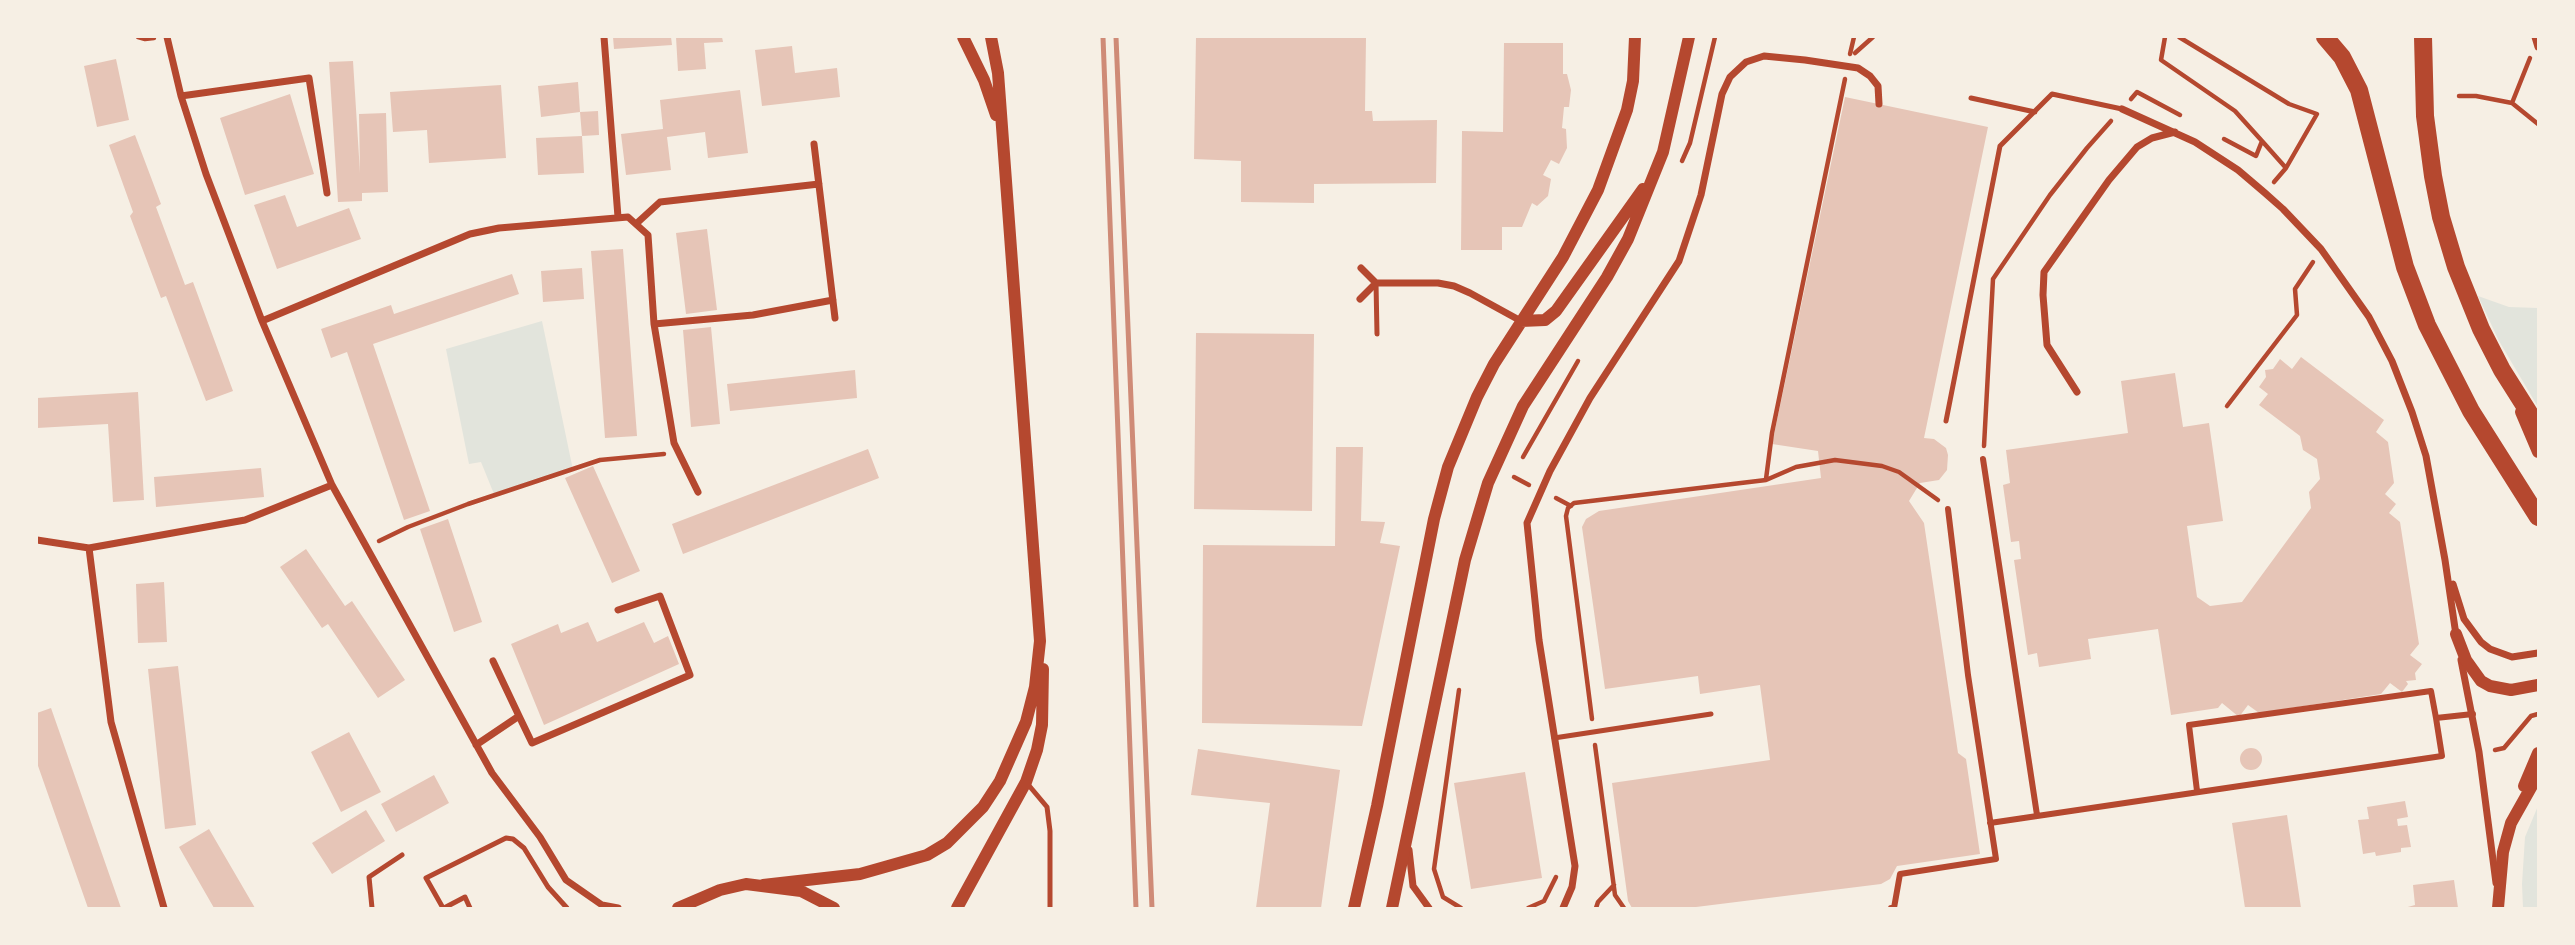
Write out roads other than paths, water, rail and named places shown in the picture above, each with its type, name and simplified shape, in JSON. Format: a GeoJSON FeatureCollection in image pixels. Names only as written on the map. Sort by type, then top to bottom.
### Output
{"type":"FeatureCollection","features":[{"type":"Feature","properties":{"kind":"main road"},"geometry":{"type":"LineString","coordinates":[[2325,37],[2342,57],[2359,90],[2405,267],[2427,325],[2471,411],[2538,517]]}},
{"type":"Feature","properties":{"kind":"main road"},"geometry":{"type":"LineString","coordinates":[[2423,37],[2425,116],[2441,217],[2456,267],[2476,317],[2502,370],[2538,427]]}},
{"type":"Feature","properties":{"kind":"street"},"geometry":{"type":"LineString","coordinates":[[167,37],[181,96],[206,174],[262,321],[332,485],[492,773],[540,837],[566,880],[602,905],[618,908]]}},
{"type":"Feature","properties":{"kind":"street"},"geometry":{"type":"LineString","coordinates":[[604,37],[618,217]]}},
{"type":"Feature","properties":{"kind":"street"},"geometry":{"type":"LineString","coordinates":[[963,37],[991,100],[1003,146]]}},
{"type":"Feature","properties":{"kind":"street"},"geometry":{"type":"LineString","coordinates":[[957,908],[1026,782],[1042,724],[1044,674],[998,74],[991,37]]}},
{"type":"Feature","properties":{"kind":"street"},"geometry":{"type":"LineString","coordinates":[[1353,908],[1377,806],[1438,500],[1448,467],[1477,397],[1521,321],[1563,257],[1598,190],[1627,110],[1633,81],[1635,37]]}},
{"type":"Feature","properties":{"kind":"street"},"geometry":{"type":"LineString","coordinates":[[1392,908],[1465,560],[1494,466],[1523,406],[1628,239],[1663,152],[1689,37]]}},
{"type":"Feature","properties":{"kind":"street"},"geometry":{"type":"LineString","coordinates":[[1563,908],[1572,887],[1575,866],[1534,605],[1527,523],[1550,471],[1590,398],[1679,261],[1708,170],[1721,94],[1730,76],[1746,62],[1764,56],[1858,68],[1878,86],[1880,104]]}},
{"type":"Feature","properties":{"kind":"street"},"geometry":{"type":"LineString","coordinates":[[181,96],[309,78],[327,193]]}},
{"type":"Feature","properties":{"kind":"street"},"geometry":{"type":"LineString","coordinates":[[2122,109],[2175,132],[2238,170],[2283,209],[2321,249],[2369,317],[2392,361],[2426,456],[2456,634],[2473,714],[2498,908]]}},
{"type":"Feature","properties":{"kind":"street"},"geometry":{"type":"LineString","coordinates":[[2077,392],[2047,345],[2044,272],[2109,180],[2137,148],[2152,138],[2175,132]]}},
{"type":"Feature","properties":{"kind":"street"},"geometry":{"type":"LineString","coordinates":[[814,144],[835,317]]}},
{"type":"Feature","properties":{"kind":"street"},"geometry":{"type":"LineString","coordinates":[[1361,268],[1376,283],[1454,286],[1521,321],[1545,320],[1556,311],[1617,228],[1663,152]]}},
{"type":"Feature","properties":{"kind":"street"},"geometry":{"type":"LineString","coordinates":[[637,223],[660,202],[819,184]]}},
{"type":"Feature","properties":{"kind":"street"},"geometry":{"type":"LineString","coordinates":[[262,321],[470,234],[499,228],[628,217],[648,235],[654,324],[674,443],[698,492]]}},
{"type":"Feature","properties":{"kind":"street"},"geometry":{"type":"LineString","coordinates":[[1360,299],[1376,283]]}},
{"type":"Feature","properties":{"kind":"street"},"geometry":{"type":"LineString","coordinates":[[654,324],[753,315],[833,300]]}},
{"type":"Feature","properties":{"kind":"street"},"geometry":{"type":"LineString","coordinates":[[2502,370],[2538,452]]}},
{"type":"Feature","properties":{"kind":"street"},"geometry":{"type":"LineString","coordinates":[[1983,459],[2037,815]]}},
{"type":"Feature","properties":{"kind":"street"},"geometry":{"type":"LineString","coordinates":[[37,540],[89,548],[245,520],[332,485]]}},
{"type":"Feature","properties":{"kind":"street"},"geometry":{"type":"LineString","coordinates":[[1893,908],[1900,874],[1996,859],[1968,675],[1948,509]]}},
{"type":"Feature","properties":{"kind":"street"},"geometry":{"type":"LineString","coordinates":[[89,548],[111,722],[164,908]]}},
{"type":"Feature","properties":{"kind":"street"},"geometry":{"type":"LineString","coordinates":[[2445,560],[2464,619],[2481,642],[2490,649],[2512,657],[2538,653]]}},
{"type":"Feature","properties":{"kind":"street"},"geometry":{"type":"LineString","coordinates":[[492,662],[532,743],[690,675],[660,596],[618,610]]}},
{"type":"Feature","properties":{"kind":"street"},"geometry":{"type":"LineString","coordinates":[[2456,634],[2466,660],[2481,681],[2490,686],[2511,690],[2538,685]]}},
{"type":"Feature","properties":{"kind":"street"},"geometry":{"type":"LineString","coordinates":[[763,885],[860,874],[927,855],[947,843],[984,807],[1015,751],[1035,687],[1040,641]]}},
{"type":"Feature","properties":{"kind":"street"},"geometry":{"type":"LineString","coordinates":[[1990,823],[2197,790],[2442,756],[2431,691],[2189,725],[2197,790]]}},
{"type":"Feature","properties":{"kind":"street"},"geometry":{"type":"LineString","coordinates":[[2437,718],[2473,714]]}},
{"type":"Feature","properties":{"kind":"street"},"geometry":{"type":"LineString","coordinates":[[476,745],[519,716]]}},
{"type":"Feature","properties":{"kind":"street"},"geometry":{"type":"LineString","coordinates":[[2498,908],[2503,852],[2524,784],[2538,753]]}},
{"type":"Feature","properties":{"kind":"street"},"geometry":{"type":"LineString","coordinates":[[2511,823],[2538,775]]}},
{"type":"Feature","properties":{"kind":"street"},"geometry":{"type":"LineString","coordinates":[[1409,832],[1409,861],[1413,886],[1429,908]]}},
{"type":"Feature","properties":{"kind":"street"},"geometry":{"type":"LineString","coordinates":[[676,907],[720,890],[747,884],[801,891],[834,908]]}},
{"type":"Feature","properties":{"kind":"lane"},"geometry":{"type":"LineString","coordinates":[[1946,421],[2000,146],[2052,94],[2122,109]]}},
{"type":"Feature","properties":{"kind":"lane"},"geometry":{"type":"LineString","coordinates":[[1971,98],[2035,111]]}},
{"type":"Feature","properties":{"kind":"lane"},"geometry":{"type":"LineString","coordinates":[[1376,283],[1377,334]]}},
{"type":"Feature","properties":{"kind":"lane"},"geometry":{"type":"LineString","coordinates":[[1554,738],[1711,714]]}},
{"type":"Feature","properties":{"kind":"lane"},"geometry":{"type":"LineString","coordinates":[[1026,782],[1047,807],[1050,831],[1050,908]]}},
{"type":"Feature","properties":{"kind":"lane"},"geometry":{"type":"LineString","coordinates":[[470,908],[465,897],[444,908],[426,878],[506,838],[513,839],[524,848],[548,887],[567,908]]}},
{"type":"Feature","properties":{"kind":"lane"},"geometry":{"type":"LineString","coordinates":[[372,908],[369,877],[402,855]]}},
{"type":"Feature","properties":{"kind":"railway"},"geometry":{"type":"LineString","coordinates":[[1103,37],[1136,908]]}},
{"type":"Feature","properties":{"kind":"railway"},"geometry":{"type":"LineString","coordinates":[[1116,37],[1152,908]]}}]}
